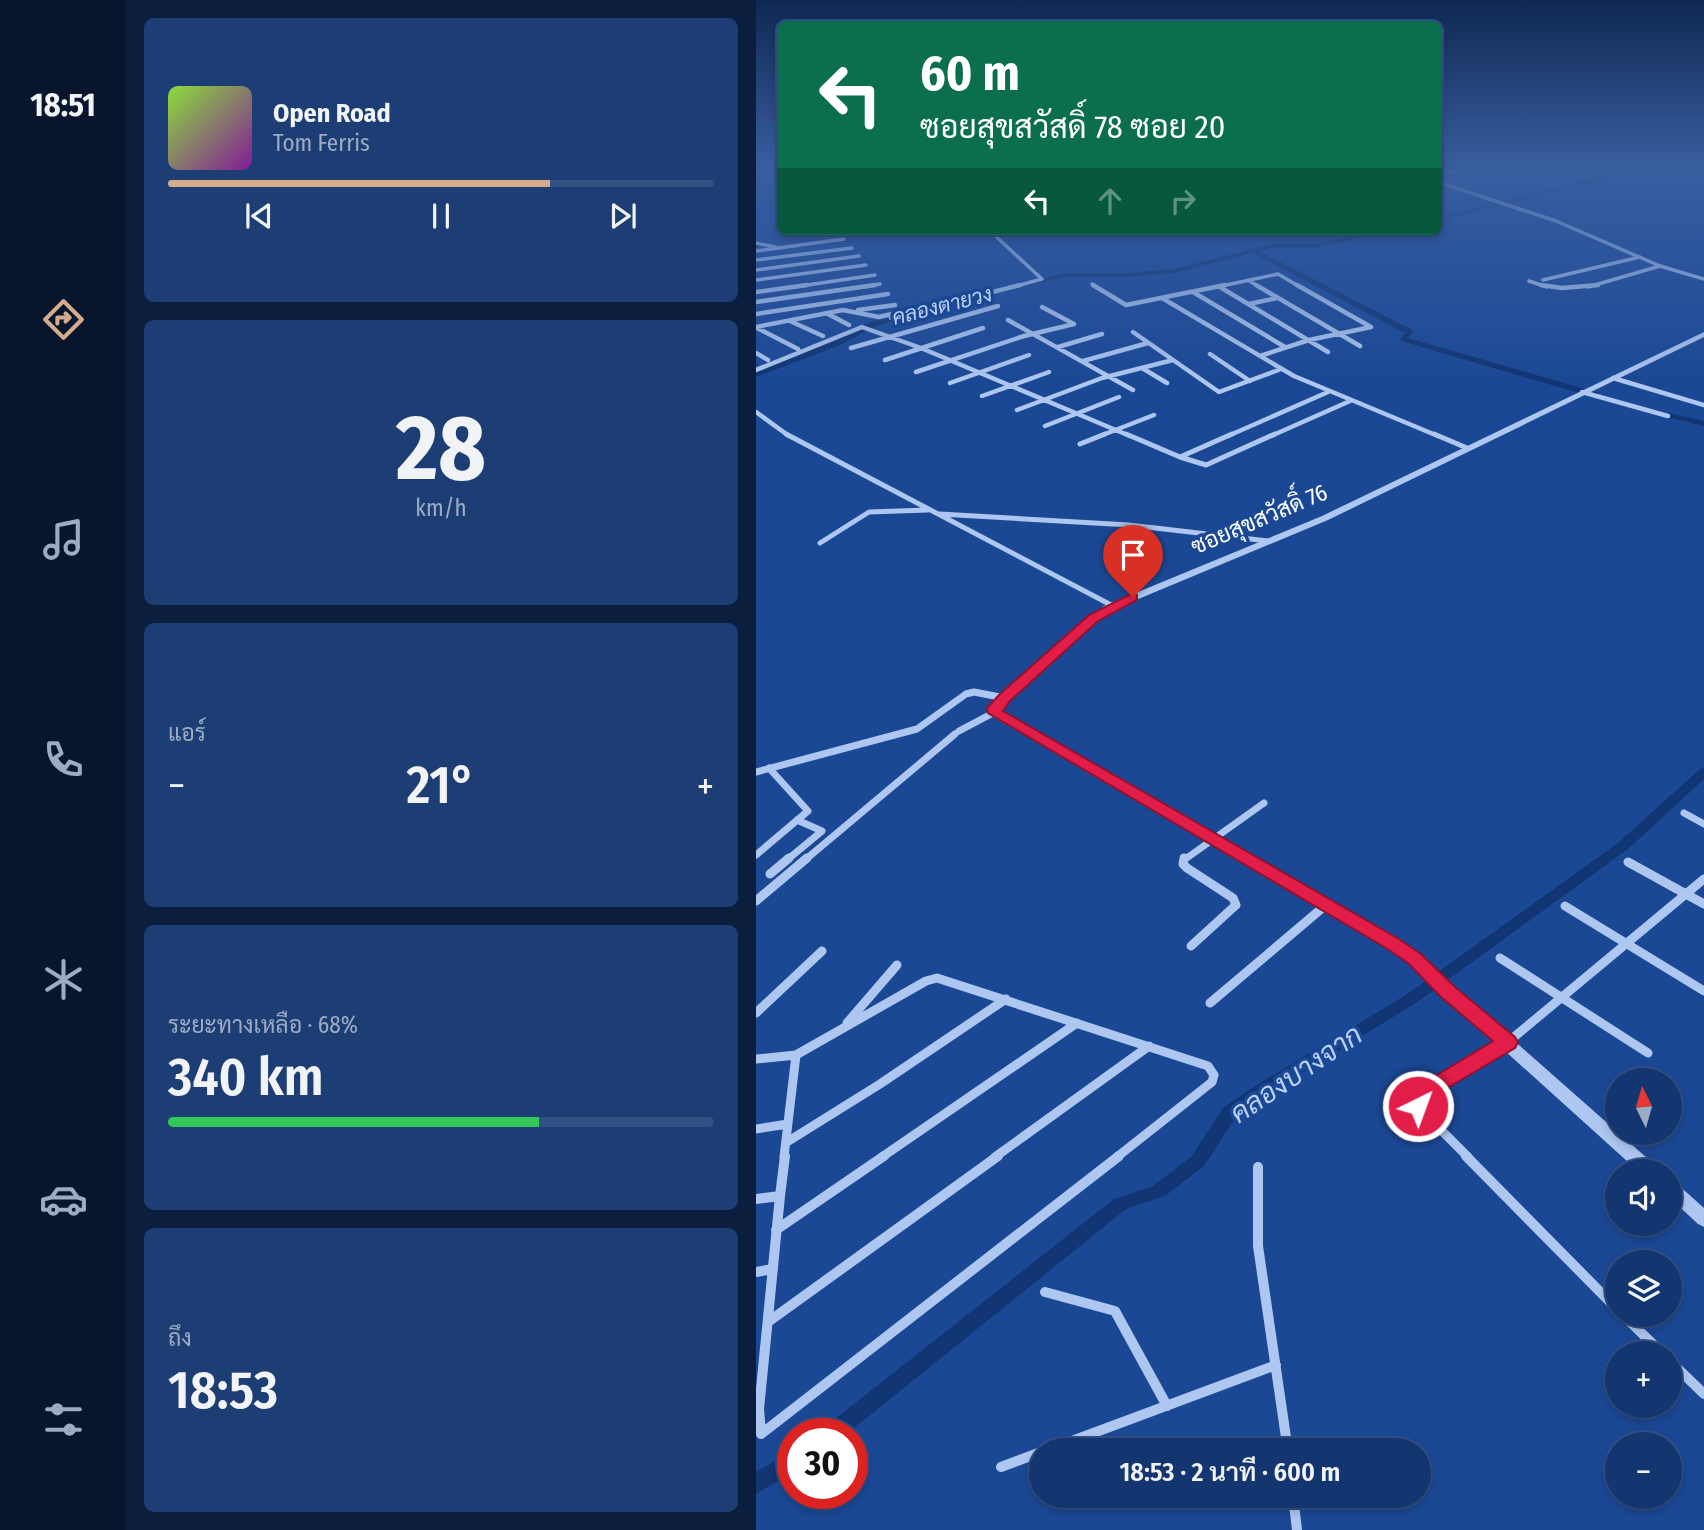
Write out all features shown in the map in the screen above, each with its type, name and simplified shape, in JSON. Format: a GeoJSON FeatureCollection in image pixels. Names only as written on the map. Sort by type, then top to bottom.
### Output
{"type":"FeatureCollection","features":[{"type":"Feature","properties":{"kind":"street"},"geometry":{"type":"LineString","coordinates":[[891,318],[1042,279],[998,238]]}},
{"type":"Feature","properties":{"kind":"street"},"geometry":{"type":"LineString","coordinates":[[1595,238],[1660,266],[1704,279]]}},
{"type":"Feature","properties":{"kind":"street"},"geometry":{"type":"LineString","coordinates":[[756,251],[844,240]]}},
{"type":"Feature","properties":{"kind":"street"},"geometry":{"type":"LineString","coordinates":[[756,243],[779,248]]}},
{"type":"Feature","properties":{"kind":"street"},"geometry":{"type":"LineString","coordinates":[[794,246],[827,293],[843,310]]}},
{"type":"Feature","properties":{"kind":"street"},"geometry":{"type":"LineString","coordinates":[[756,260],[852,248]]}},
{"type":"Feature","properties":{"kind":"street"},"geometry":{"type":"LineString","coordinates":[[756,270],[859,256]]}},
{"type":"Feature","properties":{"kind":"street"},"geometry":{"type":"LineString","coordinates":[[1543,280],[1641,257]]}},
{"type":"Feature","properties":{"kind":"street"},"geometry":{"type":"LineString","coordinates":[[756,281],[866,265]]}},
{"type":"Feature","properties":{"kind":"street"},"geometry":{"type":"LineString","coordinates":[[1529,281],[1558,289],[1578,289],[1660,266]]}},
{"type":"Feature","properties":{"kind":"street"},"geometry":{"type":"LineString","coordinates":[[1092,284],[1123,305],[1279,274],[1371,327],[1309,340],[1260,356]]}},
{"type":"Feature","properties":{"kind":"street"},"geometry":{"type":"LineString","coordinates":[[756,292],[875,275]]}},
{"type":"Feature","properties":{"kind":"street"},"geometry":{"type":"LineString","coordinates":[[1247,280],[1360,346]]}},
{"type":"Feature","properties":{"kind":"street"},"geometry":{"type":"LineString","coordinates":[[756,302],[880,285]]}},
{"type":"Feature","properties":{"kind":"street"},"geometry":{"type":"LineString","coordinates":[[1220,286],[1328,352]]}},
{"type":"Feature","properties":{"kind":"street"},"geometry":{"type":"LineString","coordinates":[[1193,292],[1285,347]]}},
{"type":"Feature","properties":{"kind":"street"},"geometry":{"type":"LineString","coordinates":[[756,314],[888,295]]}},
{"type":"Feature","properties":{"kind":"street"},"geometry":{"type":"LineString","coordinates":[[1162,298],[1282,369],[1328,392],[1467,448]]}},
{"type":"Feature","properties":{"kind":"street"},"geometry":{"type":"LineString","coordinates":[[1249,304],[1278,298]]}},
{"type":"Feature","properties":{"kind":"street"},"geometry":{"type":"LineString","coordinates":[[827,313],[837,303]]}},
{"type":"Feature","properties":{"kind":"street"},"geometry":{"type":"LineString","coordinates":[[855,311],[895,305]]}},
{"type":"Feature","properties":{"kind":"street"},"geometry":{"type":"LineString","coordinates":[[851,348],[998,306]]}},
{"type":"Feature","properties":{"kind":"street"},"geometry":{"type":"LineString","coordinates":[[916,372],[1034,333],[1074,324],[1042,307]]}},
{"type":"Feature","properties":{"kind":"street"},"geometry":{"type":"LineString","coordinates":[[756,327],[843,310],[879,317],[900,312]]}},
{"type":"Feature","properties":{"kind":"street"},"geometry":{"type":"LineString","coordinates":[[827,313],[849,325]]}},
{"type":"Feature","properties":{"kind":"street"},"geometry":{"type":"LineString","coordinates":[[1008,320],[1133,390]]}},
{"type":"Feature","properties":{"kind":"street"},"geometry":{"type":"LineString","coordinates":[[790,321],[824,336]]}},
{"type":"Feature","properties":{"kind":"street"},"geometry":{"type":"LineString","coordinates":[[756,327],[798,349]]}},
{"type":"Feature","properties":{"kind":"street"},"geometry":{"type":"LineString","coordinates":[[756,370],[861,327],[921,348],[1113,431],[1206,465],[1350,401]]}},
{"type":"Feature","properties":{"kind":"street"},"geometry":{"type":"LineString","coordinates":[[885,360],[983,328]]}},
{"type":"Feature","properties":{"kind":"street"},"geometry":{"type":"LineString","coordinates":[[1133,332],[1219,392]]}},
{"type":"Feature","properties":{"kind":"street"},"geometry":{"type":"LineString","coordinates":[[1058,346],[1101,334]]}},
{"type":"Feature","properties":{"kind":"street","name":"ซอยสุขสวัสดิ์ 76"},"geometry":{"type":"LineString","coordinates":[[995,712],[995,708],[1005,698],[1094,618],[1113,606],[1342,509],[1704,334]]}},
{"type":"Feature","properties":{"kind":"street"},"geometry":{"type":"LineString","coordinates":[[1083,361],[1148,343]]}},
{"type":"Feature","properties":{"kind":"street"},"geometry":{"type":"LineString","coordinates":[[756,353],[768,360]]}},
{"type":"Feature","properties":{"kind":"street"},"geometry":{"type":"LineString","coordinates":[[1210,354],[1250,381]]}},
{"type":"Feature","properties":{"kind":"street"},"geometry":{"type":"LineString","coordinates":[[950,383],[1029,355]]}},
{"type":"Feature","properties":{"kind":"street"},"geometry":{"type":"LineString","coordinates":[[1017,410],[1110,376],[1173,360]]}},
{"type":"Feature","properties":{"kind":"street"},"geometry":{"type":"LineString","coordinates":[[1142,368],[1167,383]]}},
{"type":"Feature","properties":{"kind":"street"},"geometry":{"type":"LineString","coordinates":[[1211,395],[1282,369]]}},
{"type":"Feature","properties":{"kind":"street"},"geometry":{"type":"LineString","coordinates":[[982,396],[1049,372]]}},
{"type":"Feature","properties":{"kind":"street"},"geometry":{"type":"LineString","coordinates":[[1613,377],[1704,405]]}},
{"type":"Feature","properties":{"kind":"street"},"geometry":{"type":"LineString","coordinates":[[1585,391],[1668,416]]}},
{"type":"Feature","properties":{"kind":"street"},"geometry":{"type":"LineString","coordinates":[[1180,457],[1328,392]]}},
{"type":"Feature","properties":{"kind":"street"},"geometry":{"type":"LineString","coordinates":[[1045,426],[1119,397]]}},
{"type":"Feature","properties":{"kind":"street"},"geometry":{"type":"LineString","coordinates":[[756,412],[788,435],[1113,606]]}},
{"type":"Feature","properties":{"kind":"street"},"geometry":{"type":"LineString","coordinates":[[1080,444],[1154,415]]}},
{"type":"Feature","properties":{"kind":"street"},"geometry":{"type":"LineString","coordinates":[[820,543],[869,512],[929,510]]}},
{"type":"Feature","properties":{"kind":"street"},"geometry":{"type":"LineString","coordinates":[[936,514],[1120,524],[1268,541]]}},
{"type":"Feature","properties":{"kind":"street"},"geometry":{"type":"LineString","coordinates":[[756,772],[917,729],[966,694],[974,692],[1005,698]]}},
{"type":"Feature","properties":{"kind":"street"},"geometry":{"type":"LineString","coordinates":[[756,901],[957,733],[995,712],[1328,904],[1414,958],[1637,1159]]}},
{"type":"Feature","properties":{"kind":"street"},"geometry":{"type":"LineString","coordinates":[[756,855],[808,811],[769,768]]}},
{"type":"Feature","properties":{"kind":"street"},"geometry":{"type":"LineString","coordinates":[[1191,946],[1236,905],[1233,898],[1183,864],[1184,859],[1264,803]]}},
{"type":"Feature","properties":{"kind":"street"},"geometry":{"type":"LineString","coordinates":[[1684,813],[1704,824]]}},
{"type":"Feature","properties":{"kind":"street"},"geometry":{"type":"LineString","coordinates":[[770,874],[822,831],[797,820]]}},
{"type":"Feature","properties":{"kind":"street"},"geometry":{"type":"LineString","coordinates":[[1628,862],[1704,904]]}},
{"type":"Feature","properties":{"kind":"street"},"geometry":{"type":"LineString","coordinates":[[1605,1297],[1416,1103],[1420,1095],[1508,1042],[1704,879]]}},
{"type":"Feature","properties":{"kind":"street"},"geometry":{"type":"LineString","coordinates":[[1210,1003],[1328,904]]}},
{"type":"Feature","properties":{"kind":"street"},"geometry":{"type":"LineString","coordinates":[[1565,905],[1704,991]]}},
{"type":"Feature","properties":{"kind":"street"},"geometry":{"type":"LineString","coordinates":[[756,1013],[822,951]]}},
{"type":"Feature","properties":{"kind":"street"},"geometry":{"type":"LineString","coordinates":[[1500,958],[1648,1054]]}},
{"type":"Feature","properties":{"kind":"street"},"geometry":{"type":"LineString","coordinates":[[845,1027],[897,965]]}},
{"type":"Feature","properties":{"kind":"street"},"geometry":{"type":"LineString","coordinates":[[756,1059],[796,1055],[926,981],[937,978],[1149,1046],[1213,1070],[1212,1082],[758,1435]]}},
{"type":"Feature","properties":{"kind":"street"},"geometry":{"type":"LineString","coordinates":[[787,1142],[880,1084],[1006,999]]}},
{"type":"Feature","properties":{"kind":"street"},"geometry":{"type":"LineString","coordinates":[[776,1230],[1077,1023]]}},
{"type":"Feature","properties":{"kind":"street"},"geometry":{"type":"LineString","coordinates":[[768,1322],[1149,1046]]}},
{"type":"Feature","properties":{"kind":"street"},"geometry":{"type":"LineString","coordinates":[[758,1435],[760,1353],[768,1322],[796,1055]]}},
{"type":"Feature","properties":{"kind":"street"},"geometry":{"type":"LineString","coordinates":[[756,1129],[788,1124]]}},
{"type":"Feature","properties":{"kind":"street"},"geometry":{"type":"LineString","coordinates":[[1258,1167],[1258,1246],[1286,1438]]}},
{"type":"Feature","properties":{"kind":"street"},"geometry":{"type":"LineString","coordinates":[[756,1199],[780,1196]]}},
{"type":"Feature","properties":{"kind":"street"},"geometry":{"type":"LineString","coordinates":[[1682,1199],[1704,1219]]}},
{"type":"Feature","properties":{"kind":"street"},"geometry":{"type":"LineString","coordinates":[[756,1272],[773,1269]]}},
{"type":"Feature","properties":{"kind":"street"},"geometry":{"type":"LineString","coordinates":[[1045,1292],[1059,1299],[1102,1305],[1115,1311],[1167,1406]]}},
{"type":"Feature","properties":{"kind":"street"},"geometry":{"type":"LineString","coordinates":[[1635,1327],[1649,1341]]}},
{"type":"Feature","properties":{"kind":"street"},"geometry":{"type":"LineString","coordinates":[[1079,1438],[1276,1365]]}},
{"type":"Feature","properties":{"kind":"street"},"geometry":{"type":"LineString","coordinates":[[1682,1373],[1704,1394]]}},
{"type":"Feature","properties":{"kind":"street"},"geometry":{"type":"LineString","coordinates":[[1001,1467],[1029,1456]]}},
{"type":"Feature","properties":{"kind":"street"},"geometry":{"type":"LineString","coordinates":[[1294,1508],[1297,1530]]}},
{"type":"Feature","properties":{"kind":"waterway","name":"คลองตายวง"},"geometry":{"type":"LineString","coordinates":[[1027,284],[1065,275],[1127,275],[1174,271],[1272,246],[1317,246],[1351,238]]}},
{"type":"Feature","properties":{"kind":"waterway"},"geometry":{"type":"LineString","coordinates":[[1254,251],[1409,332],[1404,339],[1596,395]]}},
{"type":"Feature","properties":{"kind":"waterway","name":"คลองตายวง"},"geometry":{"type":"LineString","coordinates":[[756,375],[837,343],[873,324],[904,316]]}},
{"type":"Feature","properties":{"kind":"waterway"},"geometry":{"type":"LineString","coordinates":[[1654,411],[1704,424]]}},
{"type":"Feature","properties":{"kind":"waterway","name":"คลองบางจาก"},"geometry":{"type":"LineString","coordinates":[[852,1418],[1120,1204],[1159,1191],[1198,1161],[1229,1113],[1261,1090],[1411,999],[1623,846],[1704,772]]}},
{"type":"Feature","properties":{"kind":"waterway","name":"คลองบางจาก"},"geometry":{"type":"LineString","coordinates":[[756,1484],[777,1470]]}},
{"type":"Feature","properties":{"kind":"route"},"geometry":{"type":"LineString","coordinates":[[1133,597],[1108,608],[1094,618],[994,710],[1414,958],[1448,992],[1508,1042],[1420,1095],[1416,1098],[1418,1106]]}}]}
